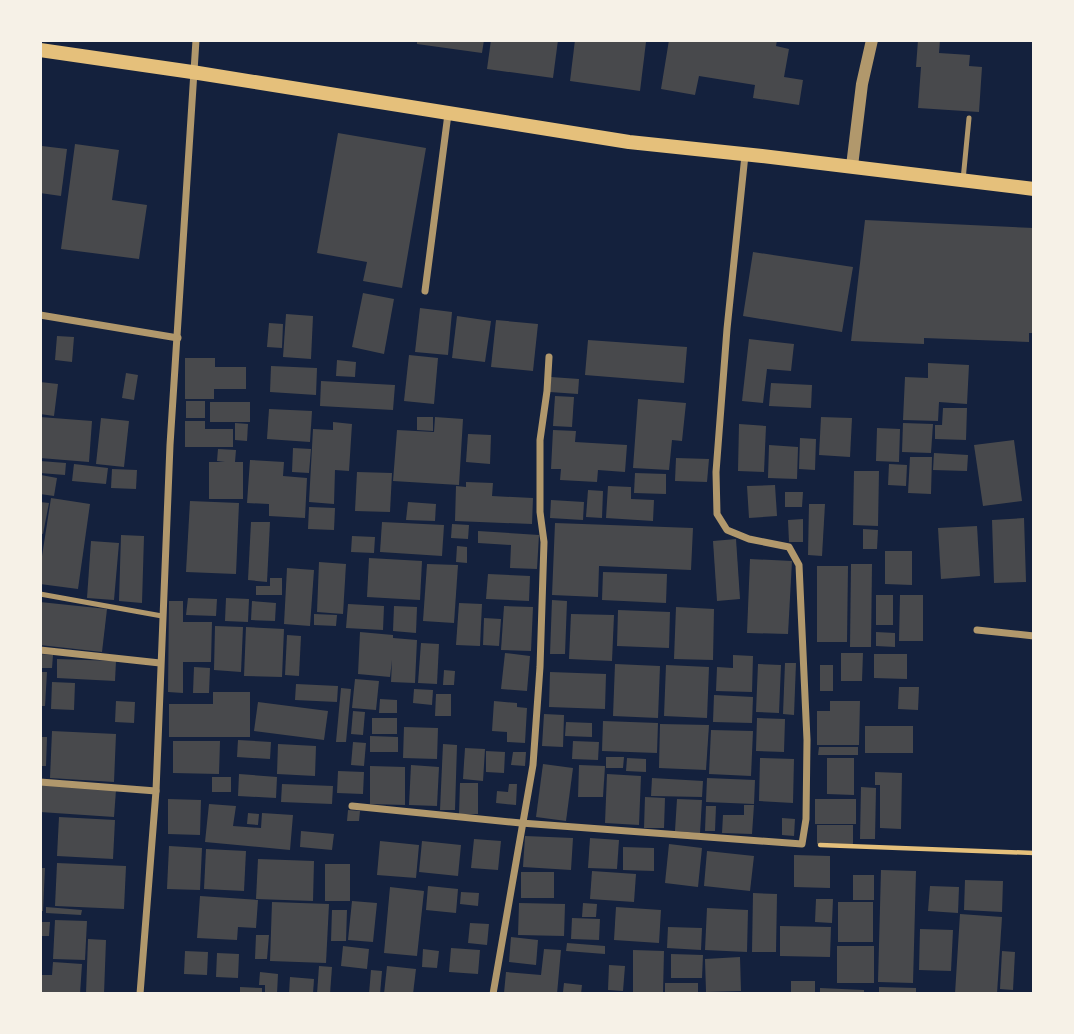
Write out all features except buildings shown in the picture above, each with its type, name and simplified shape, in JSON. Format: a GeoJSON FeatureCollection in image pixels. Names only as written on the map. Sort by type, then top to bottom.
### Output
{"type":"FeatureCollection","features":[{"type":"Feature","properties":{"kind":"main road"},"geometry":{"type":"LineString","coordinates":[[40,50],[629,142],[1034,189]]}},
{"type":"Feature","properties":{"kind":"street"},"geometry":{"type":"LineString","coordinates":[[140,994],[156,791],[162,616],[192,72],[196,40]]}},
{"type":"Feature","properties":{"kind":"street"},"geometry":{"type":"LineString","coordinates":[[852,166],[862,84],[872,40]]}},
{"type":"Feature","properties":{"kind":"street"},"geometry":{"type":"LineString","coordinates":[[425,291],[448,114]]}},
{"type":"Feature","properties":{"kind":"street"},"geometry":{"type":"LineString","coordinates":[[352,806],[522,823],[802,844],[806,819],[807,740],[799,565],[789,547],[749,539],[727,530],[717,514],[716,472],[726,342],[736,225],[746,154]]}},
{"type":"Feature","properties":{"kind":"street"},"geometry":{"type":"LineString","coordinates":[[40,315],[178,338]]}},
{"type":"Feature","properties":{"kind":"street"},"geometry":{"type":"LineString","coordinates":[[493,994],[533,765],[540,667],[544,542],[540,512],[540,440],[549,357]]}},
{"type":"Feature","properties":{"kind":"street"},"geometry":{"type":"LineString","coordinates":[[976,630],[1034,636]]}},
{"type":"Feature","properties":{"kind":"street"},"geometry":{"type":"LineString","coordinates":[[40,650],[160,663]]}},
{"type":"Feature","properties":{"kind":"street"},"geometry":{"type":"LineString","coordinates":[[40,782],[156,791]]}},
{"type":"Feature","properties":{"kind":"lane"},"geometry":{"type":"LineString","coordinates":[[963,180],[969,118]]}},
{"type":"Feature","properties":{"kind":"lane"},"geometry":{"type":"LineString","coordinates":[[40,594],[162,616]]}},
{"type":"Feature","properties":{"kind":"path"},"geometry":{"type":"LineString","coordinates":[[802,844],[1034,853]]}}]}
